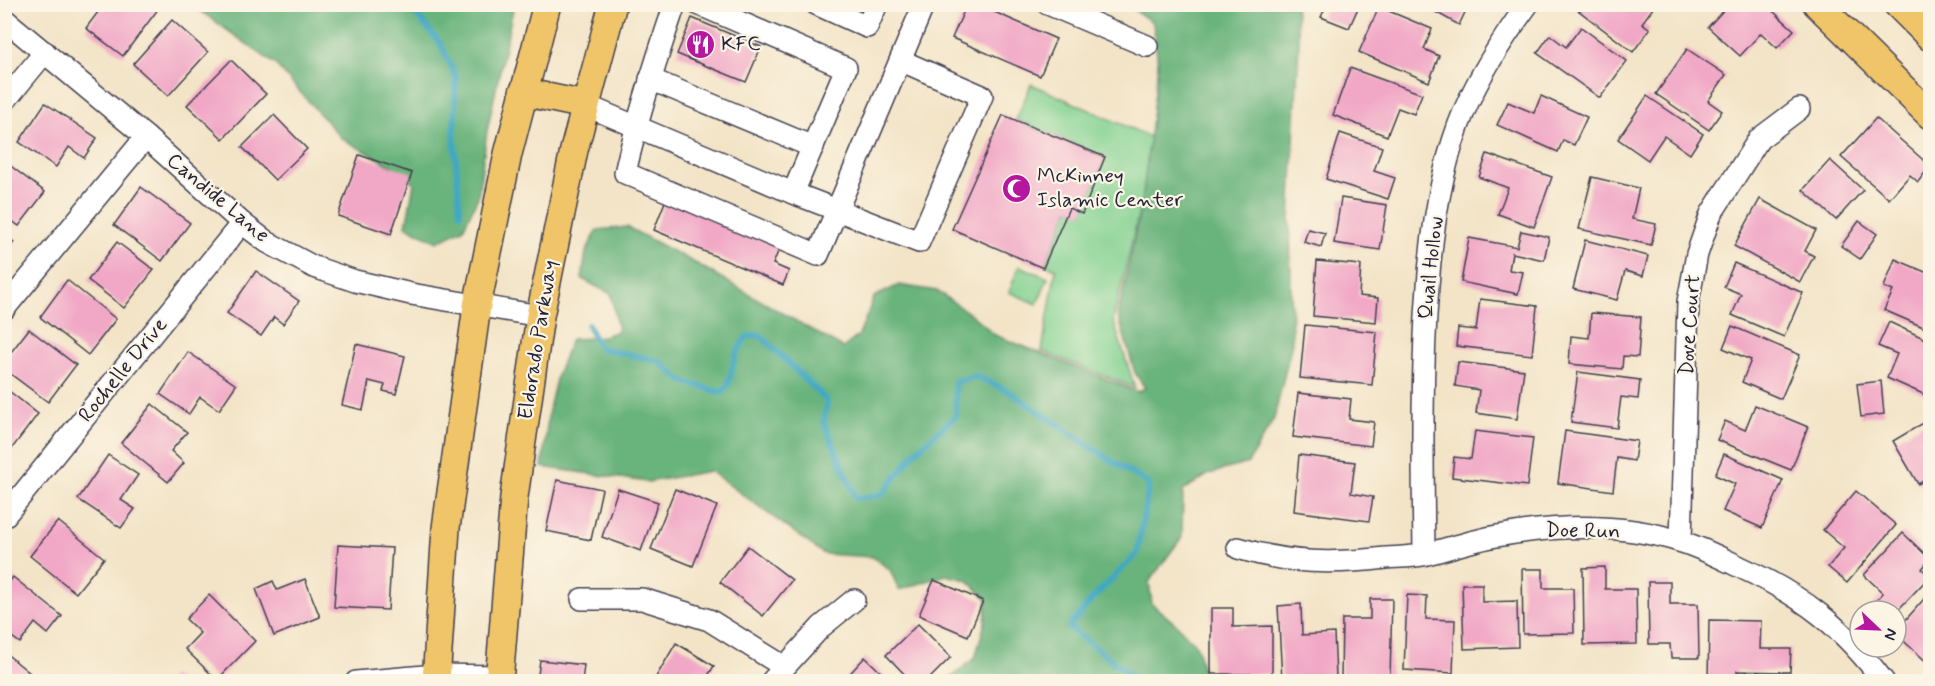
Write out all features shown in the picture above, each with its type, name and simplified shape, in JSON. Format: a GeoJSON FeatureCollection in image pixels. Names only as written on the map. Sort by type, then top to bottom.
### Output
{"type":"FeatureCollection","features":[{"type":"Feature","properties":{"kind":"main road"},"geometry":{"type":"LineString","coordinates":[[436,678],[446,528],[477,306],[508,154],[547,4]]}},
{"type":"Feature","properties":{"kind":"main road","name":"Eldorado Parkway"},"geometry":{"type":"LineString","coordinates":[[499,679],[514,498],[540,316],[585,105],[613,4]]}},
{"type":"Feature","properties":{"kind":"main road"},"geometry":{"type":"LineString","coordinates":[[1817,4],[1930,115]]}},
{"type":"Feature","properties":{"kind":"main road"},"geometry":{"type":"LineString","coordinates":[[1897,4],[1930,37]]}},
{"type":"Feature","properties":{"kind":"main road"},"geometry":{"type":"LineString","coordinates":[[524,92],[585,105]]}},
{"type":"Feature","properties":{"kind":"street"},"geometry":{"type":"LineString","coordinates":[[675,4],[636,126],[625,173],[818,255],[902,61],[924,4]]}},
{"type":"Feature","properties":{"kind":"street"},"geometry":{"type":"LineString","coordinates":[[698,4],[846,68],[793,194]]}},
{"type":"Feature","properties":{"kind":"street"},"geometry":{"type":"LineString","coordinates":[[816,4],[867,27],[877,4]]}},
{"type":"Feature","properties":{"kind":"street"},"geometry":{"type":"LineString","coordinates":[[1048,4],[1147,46]]}},
{"type":"Feature","properties":{"kind":"street","name":"Quail Hollow"},"geometry":{"type":"LineString","coordinates":[[1424,554],[1423,351],[1431,250],[1438,200],[1464,111],[1479,80],[1528,4]]}},
{"type":"Feature","properties":{"kind":"street","name":"Candide Lane"},"geometry":{"type":"LineString","coordinates":[[4,19],[267,242],[314,267],[355,280],[411,294],[540,316]]}},
{"type":"Feature","properties":{"kind":"street"},"geometry":{"type":"LineString","coordinates":[[4,102],[45,52]]}},
{"type":"Feature","properties":{"kind":"street"},"geometry":{"type":"LineString","coordinates":[[585,105],[793,194],[919,242],[982,96],[902,61]]}},
{"type":"Feature","properties":{"kind":"street"},"geometry":{"type":"LineString","coordinates":[[650,79],[813,147]]}},
{"type":"Feature","properties":{"kind":"street","name":"Dove Court"},"geometry":{"type":"LineString","coordinates":[[1681,541],[1688,302],[1697,254],[1712,214],[1759,139],[1799,109]]}},
{"type":"Feature","properties":{"kind":"street"},"geometry":{"type":"LineString","coordinates":[[4,309],[146,138]]}},
{"type":"Feature","properties":{"kind":"street","name":"Rochelle Drive"},"geometry":{"type":"LineString","coordinates":[[4,517],[242,223]]}},
{"type":"Feature","properties":{"kind":"street","name":"Doe Run"},"geometry":{"type":"LineString","coordinates":[[1238,548],[1284,560],[1323,563],[1424,554],[1496,536],[1549,528],[1614,530],[1647,534],[1681,541],[1757,575],[1798,597],[1818,610],[1884,681]]}},
{"type":"Feature","properties":{"kind":"street"},"geometry":{"type":"LineString","coordinates":[[582,599],[642,599],[709,620],[777,674],[821,627],[854,600]]}},
{"type":"Feature","properties":{"kind":"street"},"geometry":{"type":"LineString","coordinates":[[356,681],[436,678],[499,679]]}},
{"type":"Feature","properties":{"kind":"green space"},"geometry":{"type":"Polygon","coordinates":[[[192,5],[514,5],[487,131],[478,197],[463,229],[437,242],[406,226],[414,183],[390,165],[341,138],[276,65],[192,5]]]}},
{"type":"Feature","properties":{"kind":"green space"},"geometry":{"type":"Polygon","coordinates":[[[1127,5],[1295,5],[1299,43],[1290,220],[1292,343],[1274,419],[1248,463],[1209,474],[1183,491],[1182,537],[1149,582],[1152,604],[1197,646],[1205,681],[947,681],[975,658],[985,623],[987,599],[967,580],[946,575],[899,590],[890,570],[873,557],[824,554],[710,471],[648,482],[542,467],[549,409],[557,375],[571,339],[598,338],[618,331],[611,294],[582,279],[586,252],[597,230],[627,227],[695,263],[843,348],[859,335],[874,297],[899,285],[937,291],[972,315],[995,335],[1138,392],[1145,388],[1135,373],[1118,315],[1143,196],[1158,64],[1153,23],[1127,5]]]}},
{"type":"Feature","properties":{"kind":"green space"},"geometry":{"type":"Polygon","coordinates":[[[1031,84],[1150,137],[1143,196],[1113,320],[1135,388],[1042,351],[1056,269],[1045,264],[1069,208],[1082,213],[1105,157],[1016,120],[1031,84]]]}},
{"type":"Feature","properties":{"kind":"green space"},"geometry":{"type":"Polygon","coordinates":[[[1019,266],[1048,278],[1037,304],[1009,292],[1019,266]]]}},
{"type":"Feature","properties":{"kind":"building"},"geometry":{"type":"Polygon","coordinates":[[[104,4],[154,4],[159,8],[123,56],[86,28],[104,4]]]}},
{"type":"Feature","properties":{"kind":"building"},"geometry":{"type":"Polygon","coordinates":[[[967,4],[976,4],[1056,39],[1040,76],[952,38],[967,4]]]}},
{"type":"Feature","properties":{"kind":"building"},"geometry":{"type":"Polygon","coordinates":[[[1327,4],[1350,4],[1358,8],[1349,28],[1321,17],[1327,4]]]}},
{"type":"Feature","properties":{"kind":"building"},"geometry":{"type":"Polygon","coordinates":[[[1421,4],[1469,4],[1459,25],[1421,4]]]}},
{"type":"Feature","properties":{"kind":"building"},"geometry":{"type":"Polygon","coordinates":[[[1576,4],[1656,4],[1642,23],[1650,29],[1633,52],[1574,7],[1576,4]]]}},
{"type":"Feature","properties":{"kind":"building"},"geometry":{"type":"Polygon","coordinates":[[[1729,4],[1765,4],[1794,30],[1777,48],[1761,33],[1740,56],[1708,27],[1729,4]]]}},
{"type":"Feature","properties":{"kind":"building"},"geometry":{"type":"Polygon","coordinates":[[[1379,7],[1432,29],[1424,49],[1439,56],[1429,82],[1359,52],[1379,7]]]}},
{"type":"Feature","properties":{"kind":"building"},"geometry":{"type":"Polygon","coordinates":[[[692,18],[761,47],[746,82],[677,54],[692,18]]]}},
{"type":"Feature","properties":{"kind":"building"},"geometry":{"type":"Polygon","coordinates":[[[172,20],[208,52],[168,96],[133,64],[172,20]]]}},
{"type":"Feature","properties":{"kind":"building"},"geometry":{"type":"Polygon","coordinates":[[[1581,27],[1627,61],[1600,98],[1537,53],[1550,35],[1566,47],[1581,27]]]}},
{"type":"Feature","properties":{"kind":"building"},"geometry":{"type":"Polygon","coordinates":[[[1687,49],[1726,75],[1708,101],[1722,111],[1709,130],[1656,94],[1687,49]]]}},
{"type":"Feature","properties":{"kind":"building"},"geometry":{"type":"Polygon","coordinates":[[[231,60],[266,94],[223,139],[187,105],[231,60]]]}},
{"type":"Feature","properties":{"kind":"building"},"geometry":{"type":"Polygon","coordinates":[[[1350,68],[1422,94],[1414,114],[1398,108],[1387,136],[1333,115],[1350,68]]]}},
{"type":"Feature","properties":{"kind":"building"},"geometry":{"type":"Polygon","coordinates":[[[1541,96],[1587,117],[1574,145],[1563,140],[1558,152],[1497,125],[1508,102],[1534,113],[1541,96]]]}},
{"type":"Feature","properties":{"kind":"building"},"geometry":{"type":"Polygon","coordinates":[[[1647,96],[1703,134],[1690,154],[1664,136],[1648,160],[1618,139],[1647,96]]]}},
{"type":"Feature","properties":{"kind":"building"},"geometry":{"type":"Polygon","coordinates":[[[45,103],[97,138],[84,158],[69,147],[56,167],[19,142],[45,103]]]}},
{"type":"Feature","properties":{"kind":"building"},"geometry":{"type":"Polygon","coordinates":[[[274,115],[307,149],[275,180],[242,147],[274,115]]]}},
{"type":"Feature","properties":{"kind":"building"},"geometry":{"type":"Polygon","coordinates":[[[1003,115],[1105,157],[1082,214],[1069,208],[1043,268],[952,229],[1003,115]]]}},
{"type":"Feature","properties":{"kind":"building"},"geometry":{"type":"Polygon","coordinates":[[[1876,118],[1930,166],[1918,182],[1910,175],[1889,199],[1841,157],[1876,118]]]}},
{"type":"Feature","properties":{"kind":"building"},"geometry":{"type":"Polygon","coordinates":[[[1340,133],[1382,147],[1374,171],[1395,178],[1388,199],[1326,179],[1340,133]]]}},
{"type":"Feature","properties":{"kind":"building"},"geometry":{"type":"Polygon","coordinates":[[[1487,154],[1552,177],[1534,227],[1498,214],[1508,188],[1479,177],[1487,154]]]}},
{"type":"Feature","properties":{"kind":"building"},"geometry":{"type":"Polygon","coordinates":[[[359,155],[412,173],[391,234],[338,216],[359,155]]]}},
{"type":"Feature","properties":{"kind":"building"},"geometry":{"type":"Polygon","coordinates":[[[1830,160],[1863,190],[1836,220],[1803,190],[1830,160]]]}},
{"type":"Feature","properties":{"kind":"building"},"geometry":{"type":"Polygon","coordinates":[[[4,161],[45,192],[19,226],[4,215],[4,161]]]}},
{"type":"Feature","properties":{"kind":"building"},"geometry":{"type":"Polygon","coordinates":[[[1592,177],[1639,188],[1632,219],[1656,224],[1651,245],[1579,229],[1592,177]]]}},
{"type":"Feature","properties":{"kind":"building"},"geometry":{"type":"Polygon","coordinates":[[[141,187],[190,223],[162,261],[114,225],[141,187]]]}},
{"type":"Feature","properties":{"kind":"building"},"geometry":{"type":"Polygon","coordinates":[[[1341,198],[1387,205],[1380,250],[1334,243],[1341,198]]]}},
{"type":"Feature","properties":{"kind":"building"},"geometry":{"type":"Polygon","coordinates":[[[666,199],[780,247],[773,264],[789,271],[783,285],[654,230],[666,199]]]}},
{"type":"Feature","properties":{"kind":"building"},"geometry":{"type":"Polygon","coordinates":[[[1760,199],[1816,230],[1805,251],[1814,256],[1800,282],[1734,246],[1760,199]]]}},
{"type":"Feature","properties":{"kind":"building"},"geometry":{"type":"Polygon","coordinates":[[[1859,221],[1877,234],[1860,259],[1841,246],[1859,221]]]}},
{"type":"Feature","properties":{"kind":"building"},"geometry":{"type":"Polygon","coordinates":[[[1308,229],[1325,233],[1321,247],[1304,242],[1308,229]]]}},
{"type":"Feature","properties":{"kind":"building"},"geometry":{"type":"Polygon","coordinates":[[[1521,231],[1549,237],[1544,260],[1512,253],[1509,270],[1523,272],[1518,294],[1461,282],[1469,238],[1517,247],[1521,231]]]}},
{"type":"Feature","properties":{"kind":"building"},"geometry":{"type":"Polygon","coordinates":[[[4,235],[14,242],[4,255],[4,235]]]}},
{"type":"Feature","properties":{"kind":"building"},"geometry":{"type":"Polygon","coordinates":[[[1585,240],[1648,256],[1643,276],[1625,271],[1617,300],[1573,289],[1585,240]]]}},
{"type":"Feature","properties":{"kind":"building"},"geometry":{"type":"Polygon","coordinates":[[[117,242],[154,270],[124,308],[88,280],[117,242]]]}},
{"type":"Feature","properties":{"kind":"building"},"geometry":{"type":"Polygon","coordinates":[[[1895,259],[1930,274],[1930,330],[1884,310],[1893,291],[1884,287],[1895,259]]]}},
{"type":"Feature","properties":{"kind":"building"},"geometry":{"type":"Polygon","coordinates":[[[1317,261],[1361,265],[1359,296],[1378,298],[1376,322],[1313,316],[1317,261]]]}},
{"type":"Feature","properties":{"kind":"building"},"geometry":{"type":"Polygon","coordinates":[[[1734,263],[1803,293],[1784,337],[1732,315],[1741,294],[1724,287],[1734,263]]]}},
{"type":"Feature","properties":{"kind":"building"},"geometry":{"type":"Polygon","coordinates":[[[256,271],[299,301],[283,324],[274,317],[261,336],[227,313],[256,271]]]}},
{"type":"Feature","properties":{"kind":"building"},"geometry":{"type":"Polygon","coordinates":[[[67,280],[116,319],[88,355],[40,317],[67,280]]]}},
{"type":"Feature","properties":{"kind":"building"},"geometry":{"type":"Polygon","coordinates":[[[1480,299],[1537,306],[1532,355],[1456,346],[1458,328],[1476,330],[1480,299]]]}},
{"type":"Feature","properties":{"kind":"building"},"geometry":{"type":"Polygon","coordinates":[[[1591,313],[1641,317],[1638,357],[1623,356],[1622,369],[1569,364],[1571,336],[1589,338],[1591,313]]]}},
{"type":"Feature","properties":{"kind":"building"},"geometry":{"type":"Polygon","coordinates":[[[1889,322],[1930,341],[1930,397],[1887,378],[1897,354],[1878,346],[1889,322]]]}},
{"type":"Feature","properties":{"kind":"building"},"geometry":{"type":"Polygon","coordinates":[[[1305,325],[1377,332],[1372,385],[1300,378],[1305,325]]]}},
{"type":"Feature","properties":{"kind":"building"},"geometry":{"type":"Polygon","coordinates":[[[1732,326],[1800,355],[1781,399],[1742,382],[1751,360],[1723,348],[1732,326]]]}},
{"type":"Feature","properties":{"kind":"building"},"geometry":{"type":"Polygon","coordinates":[[[29,329],[76,365],[48,402],[4,369],[4,361],[29,329]]]}},
{"type":"Feature","properties":{"kind":"building"},"geometry":{"type":"Polygon","coordinates":[[[356,344],[405,356],[396,394],[383,391],[385,385],[369,381],[363,410],[342,405],[356,344]]]}},
{"type":"Feature","properties":{"kind":"building"},"geometry":{"type":"Polygon","coordinates":[[[188,352],[236,385],[219,410],[200,397],[189,414],[160,394],[188,352]]]}},
{"type":"Feature","properties":{"kind":"building"},"geometry":{"type":"Polygon","coordinates":[[[1458,362],[1524,370],[1517,419],[1476,413],[1479,390],[1455,386],[1458,362]]]}},
{"type":"Feature","properties":{"kind":"building"},"geometry":{"type":"Polygon","coordinates":[[[1578,372],[1640,380],[1638,399],[1621,397],[1617,428],[1571,422],[1578,372]]]}},
{"type":"Feature","properties":{"kind":"building"},"geometry":{"type":"Polygon","coordinates":[[[1881,381],[1884,414],[1861,417],[1857,384],[1881,381]]]}},
{"type":"Feature","properties":{"kind":"building"},"geometry":{"type":"Polygon","coordinates":[[[4,387],[38,414],[10,451],[4,446],[4,387]]]}},
{"type":"Feature","properties":{"kind":"building"},"geometry":{"type":"Polygon","coordinates":[[[1298,393],[1351,399],[1349,419],[1374,422],[1371,446],[1293,437],[1298,393]]]}},
{"type":"Feature","properties":{"kind":"building"},"geometry":{"type":"Polygon","coordinates":[[[152,404],[187,432],[171,451],[184,463],[168,482],[121,443],[152,404]]]}},
{"type":"Feature","properties":{"kind":"building"},"geometry":{"type":"Polygon","coordinates":[[[1755,405],[1808,427],[1791,470],[1717,440],[1725,421],[1745,430],[1755,405]]]}},
{"type":"Feature","properties":{"kind":"building"},"geometry":{"type":"Polygon","coordinates":[[[1930,419],[1930,477],[1918,484],[1893,441],[1930,419]]]}},
{"type":"Feature","properties":{"kind":"building"},"geometry":{"type":"Polygon","coordinates":[[[1475,431],[1533,438],[1527,486],[1452,477],[1454,457],[1471,459],[1475,431]]]}},
{"type":"Feature","properties":{"kind":"building"},"geometry":{"type":"Polygon","coordinates":[[[1565,431],[1637,441],[1634,461],[1617,458],[1613,491],[1558,483],[1565,431]]]}},
{"type":"Feature","properties":{"kind":"building"},"geometry":{"type":"Polygon","coordinates":[[[1724,454],[1783,480],[1762,528],[1723,511],[1735,484],[1715,475],[1724,454]]]}},
{"type":"Feature","properties":{"kind":"building"},"geometry":{"type":"Polygon","coordinates":[[[108,455],[138,475],[121,500],[135,509],[121,528],[78,499],[108,455]]]}},
{"type":"Feature","properties":{"kind":"building"},"geometry":{"type":"Polygon","coordinates":[[[1299,455],[1355,462],[1351,493],[1373,497],[1369,521],[1294,511],[1299,455]]]}},
{"type":"Feature","properties":{"kind":"building"},"geometry":{"type":"Polygon","coordinates":[[[557,480],[602,489],[591,540],[546,531],[557,480]]]}},
{"type":"Feature","properties":{"kind":"building"},"geometry":{"type":"Polygon","coordinates":[[[618,489],[658,502],[641,551],[602,537],[618,489]]]}},
{"type":"Feature","properties":{"kind":"building"},"geometry":{"type":"Polygon","coordinates":[[[675,489],[717,506],[693,566],[651,549],[675,489]]]}},
{"type":"Feature","properties":{"kind":"building"},"geometry":{"type":"Polygon","coordinates":[[[1856,491],[1896,525],[1847,583],[1828,567],[1844,548],[1823,530],[1856,491]]]}},
{"type":"Feature","properties":{"kind":"building"},"geometry":{"type":"Polygon","coordinates":[[[58,521],[104,558],[76,593],[30,556],[58,521]]]}},
{"type":"Feature","properties":{"kind":"building"},"geometry":{"type":"Polygon","coordinates":[[[1903,533],[1930,559],[1922,569],[1930,576],[1908,599],[1877,599],[1883,593],[1864,575],[1903,533]]]}},
{"type":"Feature","properties":{"kind":"building"},"geometry":{"type":"Polygon","coordinates":[[[338,545],[392,548],[388,610],[334,607],[338,545]]]}},
{"type":"Feature","properties":{"kind":"building"},"geometry":{"type":"Polygon","coordinates":[[[748,546],[792,580],[763,616],[720,582],[748,546]]]}},
{"type":"Feature","properties":{"kind":"building"},"geometry":{"type":"Polygon","coordinates":[[[1605,567],[1605,589],[1636,589],[1637,644],[1584,645],[1583,568],[1605,567]]]}},
{"type":"Feature","properties":{"kind":"building"},"geometry":{"type":"Polygon","coordinates":[[[1522,569],[1543,569],[1543,588],[1573,588],[1574,633],[1523,634],[1522,569]]]}},
{"type":"Feature","properties":{"kind":"building"},"geometry":{"type":"Polygon","coordinates":[[[13,577],[62,616],[48,634],[35,623],[20,643],[4,631],[4,588],[13,577]]]}},
{"type":"Feature","properties":{"kind":"building"},"geometry":{"type":"Polygon","coordinates":[[[305,579],[320,617],[274,636],[256,589],[273,581],[277,590],[305,579]]]}},
{"type":"Feature","properties":{"kind":"building"},"geometry":{"type":"Polygon","coordinates":[[[934,580],[983,601],[968,636],[919,615],[934,580]]]}},
{"type":"Feature","properties":{"kind":"building"},"geometry":{"type":"Polygon","coordinates":[[[1648,582],[1670,582],[1670,604],[1698,604],[1699,658],[1671,658],[1670,644],[1649,644],[1648,582]]]}},
{"type":"Feature","properties":{"kind":"building"},"geometry":{"type":"Polygon","coordinates":[[[1462,584],[1482,584],[1482,602],[1517,601],[1518,647],[1464,649],[1462,584]]]}},
{"type":"Feature","properties":{"kind":"building"},"geometry":{"type":"Polygon","coordinates":[[[1930,592],[1930,665],[1908,645],[1908,617],[1930,592]]]}},
{"type":"Feature","properties":{"kind":"building"},"geometry":{"type":"Polygon","coordinates":[[[209,595],[255,641],[217,680],[185,649],[200,633],[186,619],[209,595]]]}},
{"type":"Feature","properties":{"kind":"building"},"geometry":{"type":"Polygon","coordinates":[[[1407,595],[1427,596],[1426,619],[1455,620],[1453,673],[1404,670],[1407,595]]]}},
{"type":"Feature","properties":{"kind":"building"},"geometry":{"type":"Polygon","coordinates":[[[1370,599],[1392,599],[1390,679],[1341,678],[1342,619],[1370,619],[1370,599]]]}},
{"type":"Feature","properties":{"kind":"building"},"geometry":{"type":"Polygon","coordinates":[[[1301,604],[1302,635],[1334,633],[1336,677],[1282,680],[1278,606],[1301,604]]]}},
{"type":"Feature","properties":{"kind":"building"},"geometry":{"type":"Polygon","coordinates":[[[1211,608],[1233,608],[1233,627],[1272,626],[1272,674],[1211,674],[1211,608]]]}},
{"type":"Feature","properties":{"kind":"building"},"geometry":{"type":"Polygon","coordinates":[[[1709,620],[1761,621],[1760,649],[1791,649],[1790,672],[1737,671],[1736,682],[1708,682],[1709,620]]]}},
{"type":"Feature","properties":{"kind":"building"},"geometry":{"type":"Polygon","coordinates":[[[918,624],[951,657],[926,682],[912,682],[886,655],[918,624]]]}},
{"type":"Feature","properties":{"kind":"building"},"geometry":{"type":"Polygon","coordinates":[[[676,643],[714,666],[704,682],[653,682],[676,643]]]}},
{"type":"Feature","properties":{"kind":"building"},"geometry":{"type":"Polygon","coordinates":[[[4,652],[36,678],[33,682],[4,682],[4,652]]]}},
{"type":"Feature","properties":{"kind":"building"},"geometry":{"type":"Polygon","coordinates":[[[865,657],[891,682],[842,682],[865,657]]]}},
{"type":"Feature","properties":{"kind":"building"},"geometry":{"type":"Polygon","coordinates":[[[540,660],[584,665],[582,682],[537,682],[540,660]]]}},
{"type":"Feature","properties":{"kind":"building"},"geometry":{"type":"Polygon","coordinates":[[[172,675],[181,682],[167,682],[172,675]]]}},
{"type":"Feature","properties":{"kind":"waterway"},"geometry":{"type":"LineString","coordinates":[[407,4],[440,43],[456,77],[454,134],[460,213]]}},
{"type":"Feature","properties":{"kind":"waterway"},"geometry":{"type":"LineString","coordinates":[[588,325],[599,348],[659,361],[682,381],[722,393],[728,385],[736,354],[746,337],[760,335],[827,401],[824,423],[856,498],[882,495],[915,452],[956,416],[955,382],[976,376],[1010,392],[1149,484],[1137,554],[1095,596],[1069,627],[1139,682]]}},
{"type":"Feature","properties":{"kind":"place","name":"KFC"},"geometry":{"type":"Point","coordinates":[700,44]}},
{"type":"Feature","properties":{"kind":"place","name":"McKinney Islamic Center"},"geometry":{"type":"Point","coordinates":[1016,188]}}]}
